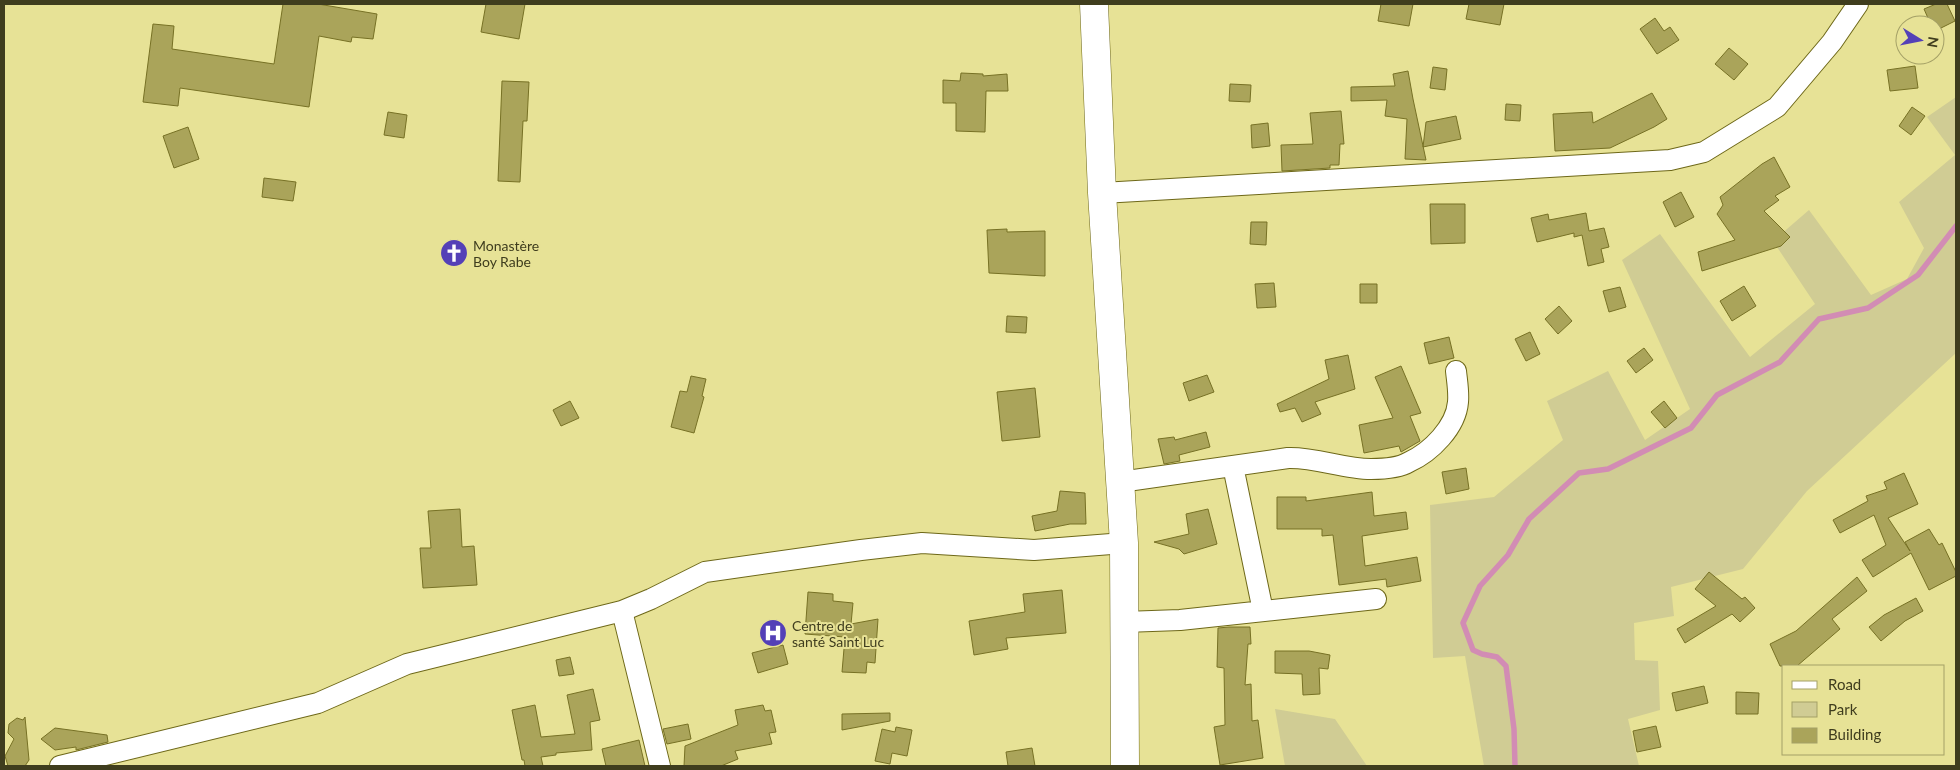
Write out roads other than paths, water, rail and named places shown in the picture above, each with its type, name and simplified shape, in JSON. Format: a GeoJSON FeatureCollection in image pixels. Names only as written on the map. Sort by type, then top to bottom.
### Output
{"type":"FeatureCollection","features":[{"type":"Feature","properties":{"kind":"main road"},"geometry":{"type":"LineString","coordinates":[[1094,4],[1102,193],[1124,543],[1125,766]]}},
{"type":"Feature","properties":{"kind":"street"},"geometry":{"type":"LineString","coordinates":[[1102,193],[1670,160],[1704,152],[1777,107],[1832,42],[1858,4]]}},
{"type":"Feature","properties":{"kind":"street"},"geometry":{"type":"LineString","coordinates":[[1120,482],[1288,458],[1304,458],[1371,469],[1390,468],[1409,463],[1435,444],[1453,421],[1458,402],[1456,371]]}},
{"type":"Feature","properties":{"kind":"street"},"geometry":{"type":"LineString","coordinates":[[1233,466],[1263,611]]}},
{"type":"Feature","properties":{"kind":"street"},"geometry":{"type":"LineString","coordinates":[[60,766],[318,702],[407,664],[622,611],[705,572],[922,543],[1034,550],[1124,543]]}},
{"type":"Feature","properties":{"kind":"street"},"geometry":{"type":"LineString","coordinates":[[1124,622],[1180,620],[1376,599]]}},
{"type":"Feature","properties":{"kind":"street"},"geometry":{"type":"LineString","coordinates":[[622,611],[660,766]]}},
{"type":"Feature","properties":{"kind":"waterway"},"geometry":{"type":"LineString","coordinates":[[1515,766],[1514,729],[1506,666],[1497,657],[1473,650],[1463,623],[1480,586],[1508,555],[1529,519],[1579,473],[1608,469],[1691,428],[1717,395],[1780,362],[1819,319],[1868,308],[1918,275],[1956,226]]}},
{"type":"Feature","properties":{"kind":"place","name":"Monastère Boy Rabe"},"geometry":{"type":"Point","coordinates":[454,253]}},
{"type":"Feature","properties":{"kind":"place","name":"Centre de santé Saint Luc"},"geometry":{"type":"Point","coordinates":[773,633]}}]}
